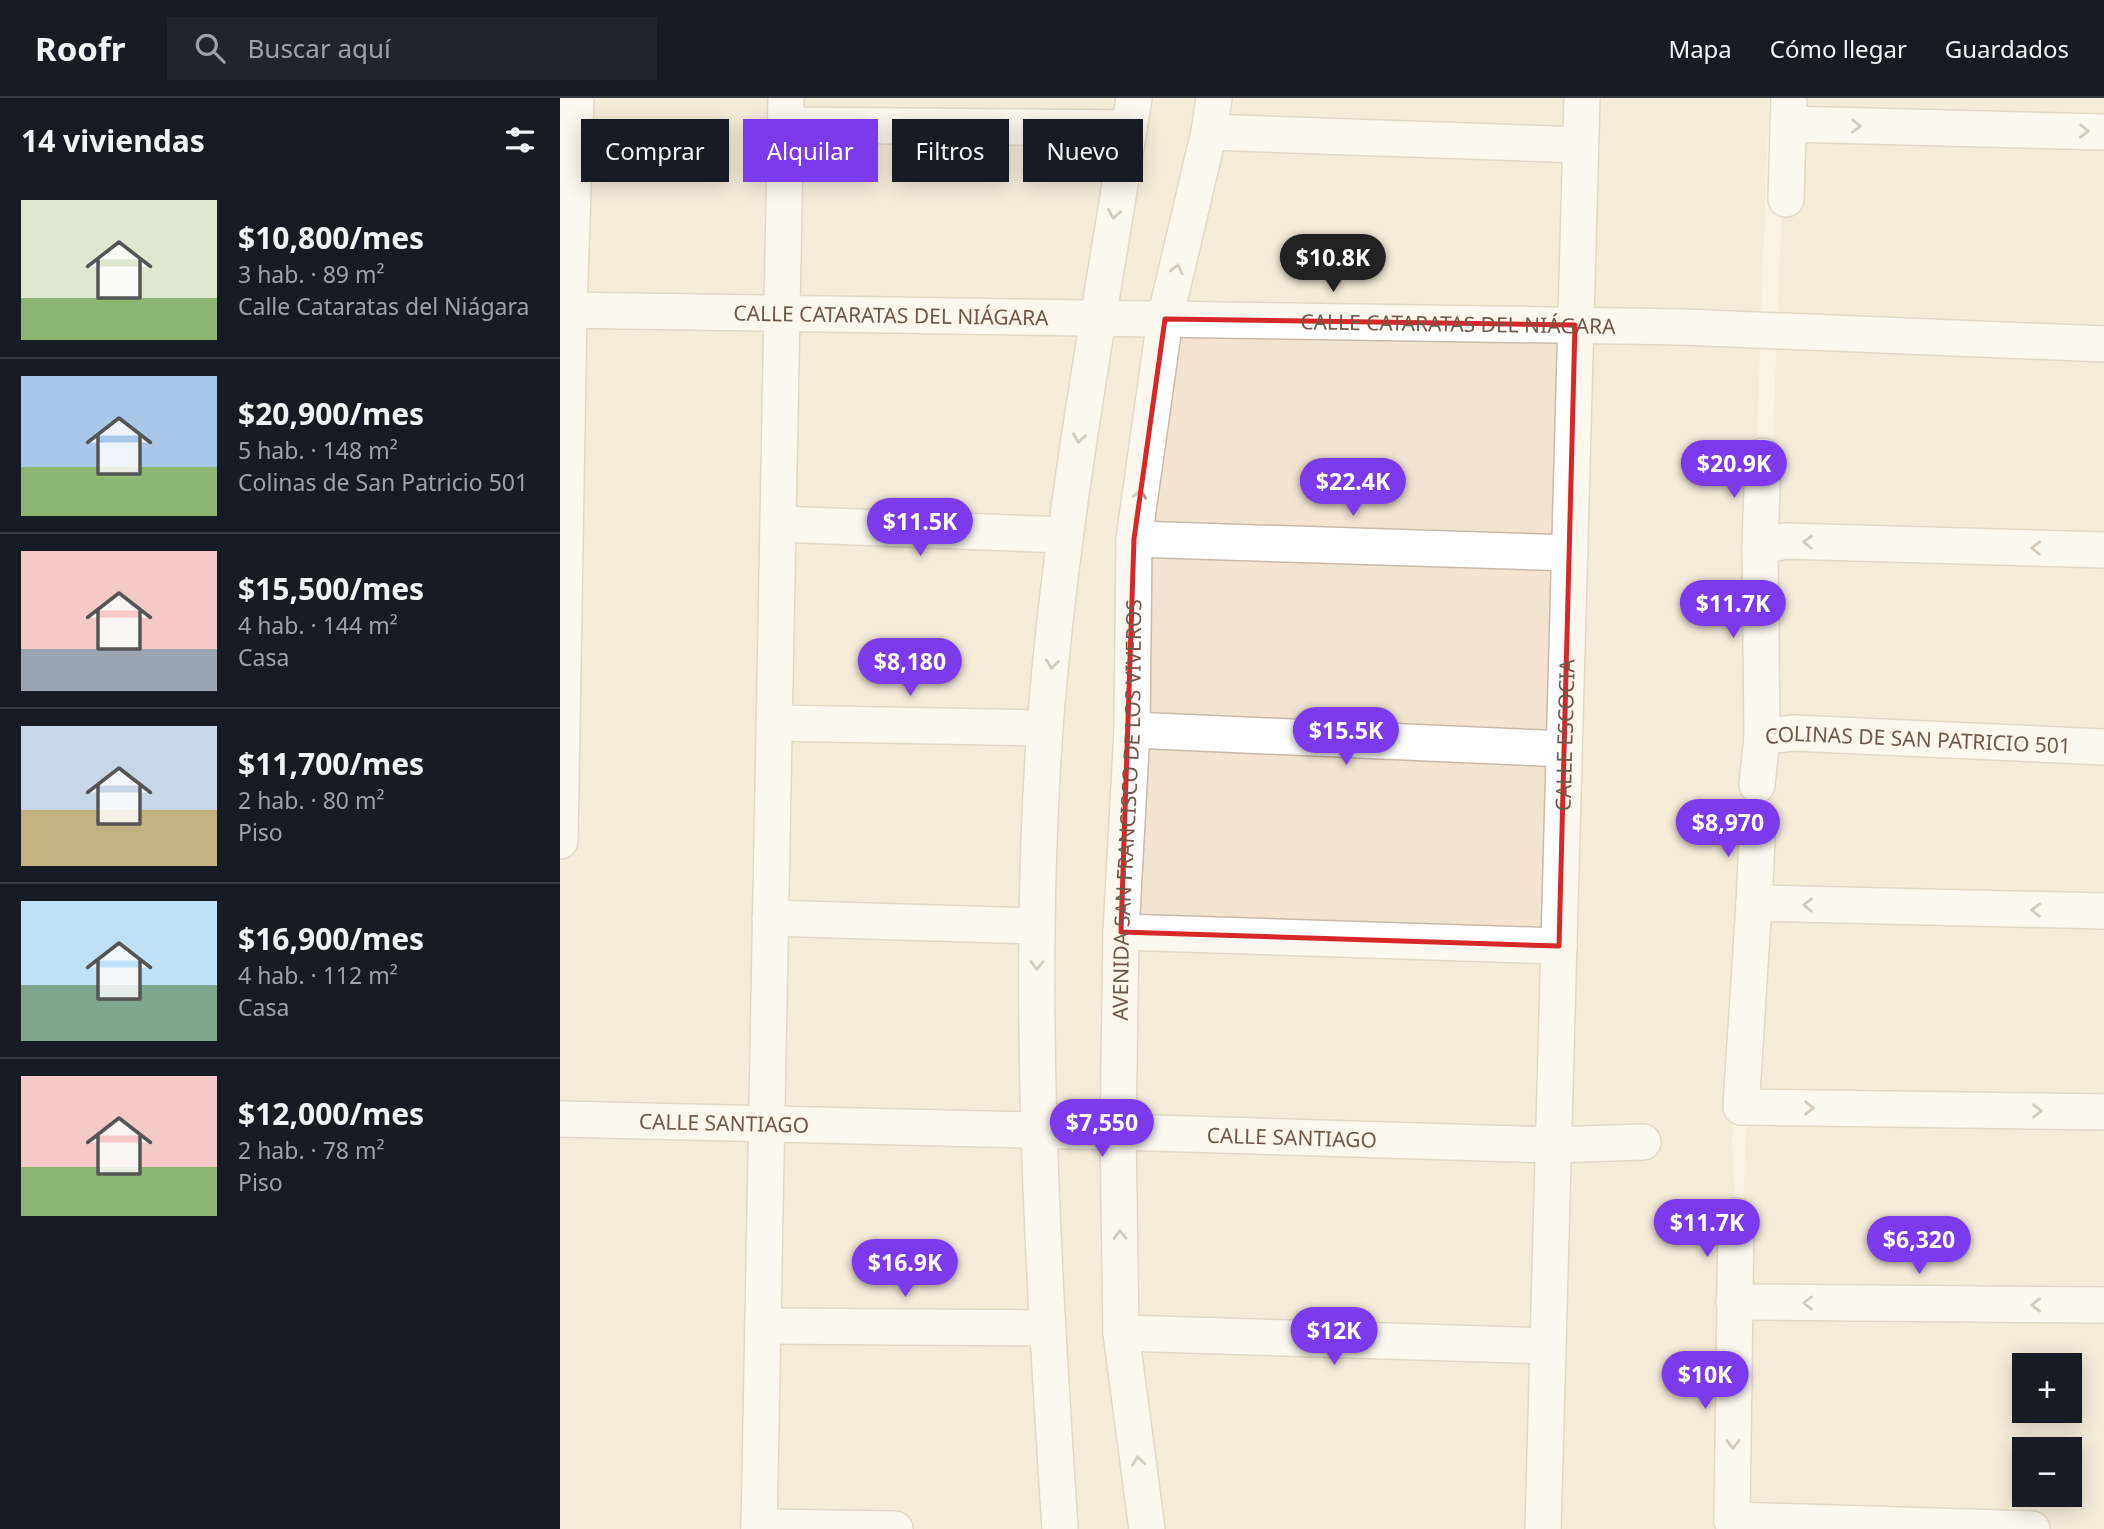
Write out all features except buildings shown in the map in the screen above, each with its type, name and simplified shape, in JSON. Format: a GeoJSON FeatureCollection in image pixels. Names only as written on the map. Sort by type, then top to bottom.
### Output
{"type":"FeatureCollection","features":[{"type":"Feature","properties":{"kind":"street"},"geometry":{"type":"LineString","coordinates":[[560,841],[565,310],[576,98]]}},
{"type":"Feature","properties":{"kind":"street","name":"AVENIDA SAN FRANCISCO DE LOS VIVEROS"},"geometry":{"type":"LineString","coordinates":[[1147,1529],[1121,1333],[1118,1132],[1121,932],[1132,730],[1134,540],[1165,319],[1209,132],[1214,98]]}},
{"type":"Feature","properties":{"kind":"street","name":"CALLE ESCOCIA"},"geometry":{"type":"LineString","coordinates":[[1543,1529],[1582,98]]}},
{"type":"Feature","properties":{"kind":"street"},"geometry":{"type":"LineString","coordinates":[[895,1529],[759,1528],[786,111],[1131,113],[1096,318],[1064,536],[1045,729],[1037,926],[1038,1130],[1060,1529]]}},
{"type":"Feature","properties":{"kind":"street"},"geometry":{"type":"LineString","coordinates":[[1786,199],[1788,111],[2104,132]]}},
{"type":"Feature","properties":{"kind":"street"},"geometry":{"type":"LineString","coordinates":[[1209,132],[1580,145]]}},
{"type":"Feature","properties":{"kind":"street","name":"CALLE CATARATAS DEL NIÁGARA"},"geometry":{"type":"LineString","coordinates":[[565,310],[1683,327],[2104,344]]}},
{"type":"Feature","properties":{"kind":"street","name":"COLINAS DE SAN PATRICIO 501"},"geometry":{"type":"LineString","coordinates":[[1763,456],[1760,547],[1762,737],[1793,733],[2104,747]]}},
{"type":"Feature","properties":{"kind":"street"},"geometry":{"type":"LineString","coordinates":[[778,524],[1064,536]]}},
{"type":"Feature","properties":{"kind":"street"},"geometry":{"type":"LineString","coordinates":[[1134,540],[1570,553]]}},
{"type":"Feature","properties":{"kind":"street"},"geometry":{"type":"LineString","coordinates":[[1760,547],[1785,541],[2104,550]]}},
{"type":"Feature","properties":{"kind":"street"},"geometry":{"type":"LineString","coordinates":[[774,723],[1045,729]]}},
{"type":"Feature","properties":{"kind":"street"},"geometry":{"type":"LineString","coordinates":[[1132,730],[1564,749]]}},
{"type":"Feature","properties":{"kind":"street"},"geometry":{"type":"LineString","coordinates":[[1762,737],[1741,1107],[2104,1112]]}},
{"type":"Feature","properties":{"kind":"street"},"geometry":{"type":"LineString","coordinates":[[1754,903],[2104,911]]}},
{"type":"Feature","properties":{"kind":"street"},"geometry":{"type":"LineString","coordinates":[[770,918],[1037,926]]}},
{"type":"Feature","properties":{"kind":"street"},"geometry":{"type":"LineString","coordinates":[[1121,932],[1559,946]]}},
{"type":"Feature","properties":{"kind":"street","name":"CALLE SANTIAGO"},"geometry":{"type":"LineString","coordinates":[[560,1119],[1553,1144],[1643,1142]]}},
{"type":"Feature","properties":{"kind":"street"},"geometry":{"type":"LineString","coordinates":[[1736,1216],[1734,1524],[2032,1529]]}},
{"type":"Feature","properties":{"kind":"street"},"geometry":{"type":"LineString","coordinates":[[1734,1302],[2104,1305]]}},
{"type":"Feature","properties":{"kind":"street"},"geometry":{"type":"LineString","coordinates":[[763,1326],[1047,1328]]}},
{"type":"Feature","properties":{"kind":"street"},"geometry":{"type":"LineString","coordinates":[[1121,1333],[1548,1346]]}},
{"type":"Feature","properties":{"kind":"highlighted area"},"geometry":{"type":"Polygon","coordinates":[[[1165,319],[1575,325],[1559,946],[1121,932],[1134,539],[1165,319]]]}},
{"type":"Feature","properties":{"kind":"shaded area"},"geometry":{"type":"Polygon","coordinates":[[[560,98],[1769,98],[1732,1141],[1740,1289],[1786,98],[2104,98],[2104,1529],[560,1529],[560,98]]]}}]}
